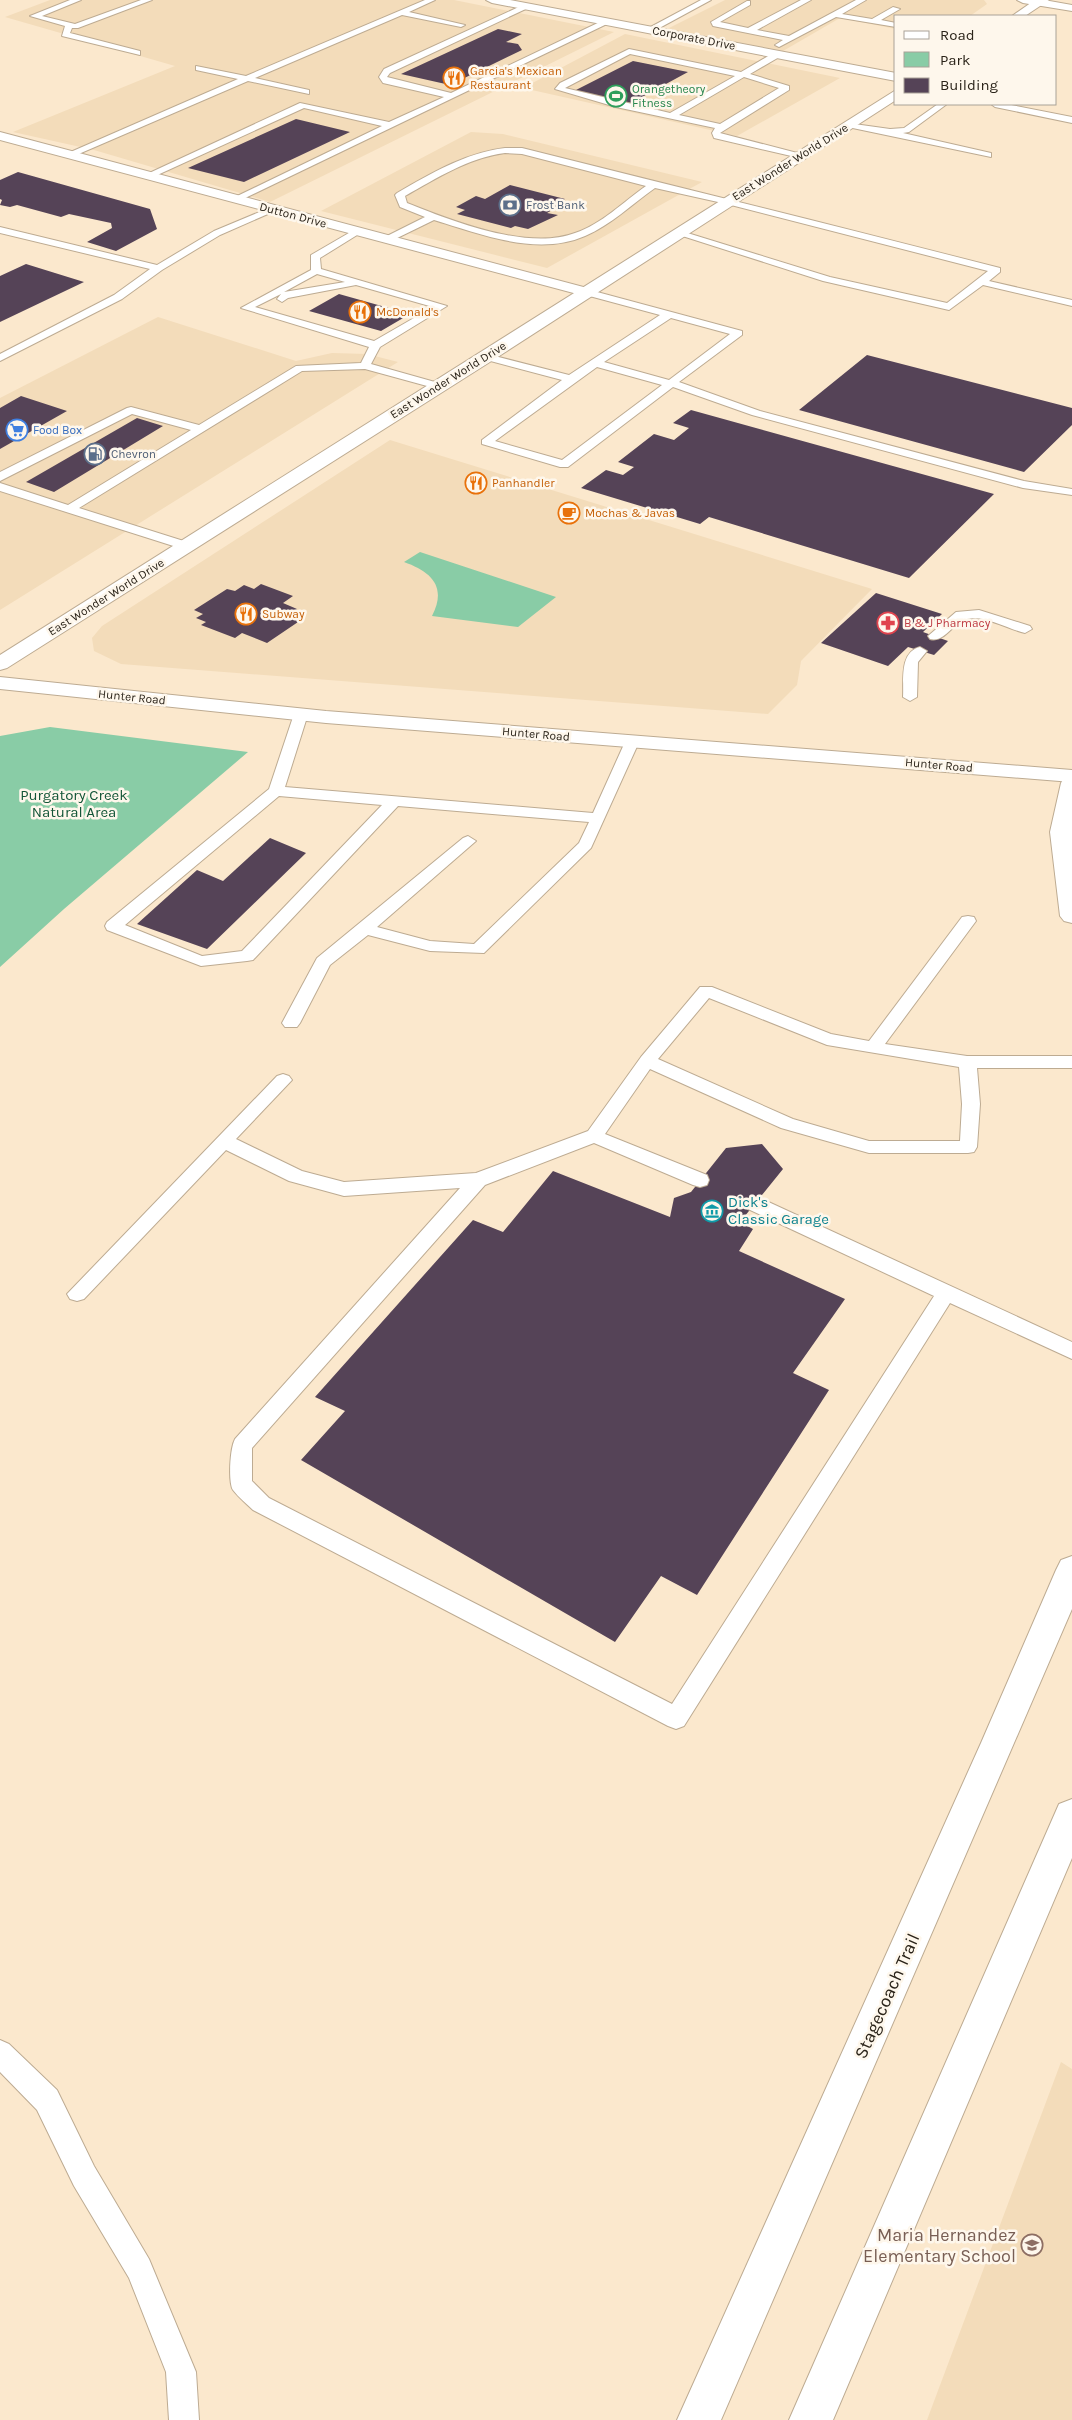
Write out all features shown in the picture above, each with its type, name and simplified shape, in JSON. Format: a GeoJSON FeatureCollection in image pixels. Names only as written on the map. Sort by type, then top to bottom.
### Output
{"type":"FeatureCollection","features":[{"type":"Feature","properties":{"kind":"main road","name":"Corporate Drive"},"geometry":{"type":"LineString","coordinates":[[492,0],[511,2],[526,7],[894,77]]}},
{"type":"Feature","properties":{"kind":"main road"},"geometry":{"type":"LineString","coordinates":[[1023,0],[1041,1],[1072,8]]}},
{"type":"Feature","properties":{"kind":"main road"},"geometry":{"type":"LineString","coordinates":[[1020,15],[1041,1]]}},
{"type":"Feature","properties":{"kind":"main road","name":"East Wonder World Drive"},"geometry":{"type":"LineString","coordinates":[[0,664],[438,386],[487,357],[894,95]]}},
{"type":"Feature","properties":{"kind":"main road","name":"Dutton Drive"},"geometry":{"type":"LineString","coordinates":[[0,136],[272,210],[586,292]]}},
{"type":"Feature","properties":{"kind":"main road","name":"Hunter Road"},"geometry":{"type":"LineString","coordinates":[[0,683],[301,714],[1072,776]]}},
{"type":"Feature","properties":{"kind":"main road"},"geometry":{"type":"LineString","coordinates":[[1072,783],[1060,832],[1072,916]]}},
{"type":"Feature","properties":{"kind":"main road","name":"Stagecoach Trail"},"geometry":{"type":"LineString","coordinates":[[699,2420],[998,1744],[1072,1570]]}},
{"type":"Feature","properties":{"kind":"main road"},"geometry":{"type":"LineString","coordinates":[[811,2420],[1072,1816]]}},
{"type":"Feature","properties":{"kind":"lane"},"geometry":{"type":"LineString","coordinates":[[77,0],[34,16],[75,26],[148,0]]}},
{"type":"Feature","properties":{"kind":"lane"},"geometry":{"type":"LineString","coordinates":[[71,154],[431,0]]}},
{"type":"Feature","properties":{"kind":"lane"},"geometry":{"type":"LineString","coordinates":[[648,30],[707,0]]}},
{"type":"Feature","properties":{"kind":"lane"},"geometry":{"type":"LineString","coordinates":[[749,31],[807,0]]}},
{"type":"Feature","properties":{"kind":"lane"},"geometry":{"type":"LineString","coordinates":[[672,116],[742,75],[790,39],[861,0]]}},
{"type":"Feature","properties":{"kind":"lane"},"geometry":{"type":"LineString","coordinates":[[747,3],[716,22],[722,26],[790,39]]}},
{"type":"Feature","properties":{"kind":"lane"},"geometry":{"type":"LineString","coordinates":[[453,96],[386,81],[382,77],[387,71],[526,7]]}},
{"type":"Feature","properties":{"kind":"lane"},"geometry":{"type":"LineString","coordinates":[[874,21],[896,9]]}},
{"type":"Feature","properties":{"kind":"lane"},"geometry":{"type":"LineString","coordinates":[[401,13],[461,25]]}},
{"type":"Feature","properties":{"kind":"lane"},"geometry":{"type":"LineString","coordinates":[[835,15],[894,25]]}},
{"type":"Feature","properties":{"kind":"lane"},"geometry":{"type":"LineString","coordinates":[[236,199],[607,22]]}},
{"type":"Feature","properties":{"kind":"lane"},"geometry":{"type":"LineString","coordinates":[[69,25],[65,34],[137,52]]}},
{"type":"Feature","properties":{"kind":"lane"},"geometry":{"type":"LineString","coordinates":[[663,32],[563,85],[560,87],[560,91],[721,127]]}},
{"type":"Feature","properties":{"kind":"lane"},"geometry":{"type":"LineString","coordinates":[[629,51],[784,85],[786,88],[721,127],[716,133],[717,136],[800,155]]}},
{"type":"Feature","properties":{"kind":"lane"},"geometry":{"type":"LineString","coordinates":[[199,68],[306,92]]}},
{"type":"Feature","properties":{"kind":"lane"},"geometry":{"type":"LineString","coordinates":[[150,176],[303,105],[389,125]]}},
{"type":"Feature","properties":{"kind":"lane"},"geometry":{"type":"LineString","coordinates":[[890,132],[906,130],[942,105]]}},
{"type":"Feature","properties":{"kind":"lane"},"geometry":{"type":"LineString","coordinates":[[999,105],[1072,120]]}},
{"type":"Feature","properties":{"kind":"lane"},"geometry":{"type":"LineString","coordinates":[[847,126],[890,132],[988,155]]}},
{"type":"Feature","properties":{"kind":"lane"},"geometry":{"type":"LineString","coordinates":[[653,185],[579,236],[554,242],[520,238],[434,216],[402,205],[400,195],[461,162],[486,152],[504,149],[522,151],[653,185],[728,201],[996,270],[949,307],[827,279],[678,233]]}},
{"type":"Feature","properties":{"kind":"lane"},"geometry":{"type":"LineString","coordinates":[[0,358],[118,297],[158,268],[216,233],[272,210]]}},
{"type":"Feature","properties":{"kind":"lane"},"geometry":{"type":"LineString","coordinates":[[386,240],[434,216]]}},
{"type":"Feature","properties":{"kind":"lane"},"geometry":{"type":"LineString","coordinates":[[1,231],[158,268]]}},
{"type":"Feature","properties":{"kind":"lane"},"geometry":{"type":"LineString","coordinates":[[316,271],[315,257],[357,232]]}},
{"type":"Feature","properties":{"kind":"lane"},"geometry":{"type":"LineString","coordinates":[[365,366],[375,345],[442,306],[316,271],[246,308],[375,345]]}},
{"type":"Feature","properties":{"kind":"lane"},"geometry":{"type":"LineString","coordinates":[[981,282],[1072,303]]}},
{"type":"Feature","properties":{"kind":"lane"},"geometry":{"type":"LineString","coordinates":[[340,335],[336,324],[276,308],[285,295],[358,283]]}},
{"type":"Feature","properties":{"kind":"lane"},"geometry":{"type":"LineString","coordinates":[[586,292],[669,314],[738,333],[564,464],[486,442],[571,379],[669,314]]}},
{"type":"Feature","properties":{"kind":"lane"},"geometry":{"type":"LineString","coordinates":[[487,357],[571,379]]}},
{"type":"Feature","properties":{"kind":"lane"},"geometry":{"type":"LineString","coordinates":[[595,363],[671,383],[756,413],[1024,484],[1070,494]]}},
{"type":"Feature","properties":{"kind":"lane"},"geometry":{"type":"LineString","coordinates":[[68,510],[300,368],[365,366],[438,386]]}},
{"type":"Feature","properties":{"kind":"lane"},"geometry":{"type":"LineString","coordinates":[[0,477],[131,410],[201,429]]}},
{"type":"Feature","properties":{"kind":"lane"},"geometry":{"type":"LineString","coordinates":[[0,487],[186,546]]}},
{"type":"Feature","properties":{"kind":"lane"},"geometry":{"type":"LineString","coordinates":[[935,636],[961,616],[979,614],[1025,629]]}},
{"type":"Feature","properties":{"kind":"lane"},"geometry":{"type":"LineString","coordinates":[[910,697],[911,662],[920,651]]}},
{"type":"Feature","properties":{"kind":"lane"},"geometry":{"type":"LineString","coordinates":[[301,714],[276,791],[113,926],[201,961],[247,956],[394,801]]}},
{"type":"Feature","properties":{"kind":"lane"},"geometry":{"type":"LineString","coordinates":[[365,930],[430,946],[478,949],[586,845],[632,742]]}},
{"type":"Feature","properties":{"kind":"lane"},"geometry":{"type":"LineString","coordinates":[[276,791],[598,818]]}},
{"type":"Feature","properties":{"kind":"lane"},"geometry":{"type":"LineString","coordinates":[[291,1023],[323,962],[365,930],[468,841]]}},
{"type":"Feature","properties":{"kind":"lane"},"geometry":{"type":"LineString","coordinates":[[873,1048],[968,921]]}},
{"type":"Feature","properties":{"kind":"lane"},"geometry":{"type":"LineString","coordinates":[[224,1141],[296,1176],[344,1188],[478,1180],[594,1136],[647,1061],[706,991],[827,1039],[873,1048],[967,1062],[1072,1062]]}},
{"type":"Feature","properties":{"kind":"lane"},"geometry":{"type":"LineString","coordinates":[[647,1061],[786,1124],[868,1147],[968,1147],[972,1119],[971,1084],[967,1062]]}},
{"type":"Feature","properties":{"kind":"lane"},"geometry":{"type":"LineString","coordinates":[[77,1294],[284,1080]]}},
{"type":"Feature","properties":{"kind":"lane"},"geometry":{"type":"LineString","coordinates":[[594,1136],[700,1180]]}},
{"type":"Feature","properties":{"kind":"lane"},"geometry":{"type":"LineString","coordinates":[[478,1180],[242,1445],[241,1484],[262,1504],[676,1718],[947,1292]]}},
{"type":"Feature","properties":{"kind":"lane"},"geometry":{"type":"LineString","coordinates":[[754,1204],[1072,1351]]}},
{"type":"Feature","properties":{"kind":"lane"},"geometry":{"type":"LineString","coordinates":[[0,2053],[48,2100],[84,2176],[139,2269],[181,2372],[184,2420]]}},
{"type":"Feature","properties":{"kind":"shaded area"},"geometry":{"type":"Polygon","coordinates":[[[50,0],[454,0],[614,32],[270,202],[94,150],[13,132],[175,66],[5,17],[50,0]]]}},
{"type":"Feature","properties":{"kind":"shaded area"},"geometry":{"type":"Polygon","coordinates":[[[725,0],[984,0],[987,4],[971,15],[894,15],[894,29],[840,18],[783,51],[667,29],[725,0]]]}},
{"type":"Feature","properties":{"kind":"shaded area"},"geometry":{"type":"Polygon","coordinates":[[[625,34],[840,78],[737,136],[523,88],[625,34]]]}},
{"type":"Feature","properties":{"kind":"shaded area"},"geometry":{"type":"Polygon","coordinates":[[[471,132],[503,134],[702,182],[547,268],[321,211],[471,132]]]}},
{"type":"Feature","properties":{"kind":"shaded area"},"geometry":{"type":"Polygon","coordinates":[[[158,317],[296,361],[332,353],[367,354],[398,362],[0,610],[0,398],[158,317]]]}},
{"type":"Feature","properties":{"kind":"shaded area"},"geometry":{"type":"Polygon","coordinates":[[[390,440],[872,589],[801,661],[797,685],[768,714],[121,664],[94,651],[92,638],[102,626],[390,440]]]}},
{"type":"Feature","properties":{"kind":"shaded area","name":"Maria Hernandez Elementary School"},"geometry":{"type":"Polygon","coordinates":[[[1061,2062],[1072,2069],[1072,2420],[927,2420],[1061,2062]]]}},
{"type":"Feature","properties":{"kind":"green space"},"geometry":{"type":"Polygon","coordinates":[[[420,552],[556,597],[518,627],[432,616],[438,597],[434,582],[422,571],[404,562],[420,552]]]}},
{"type":"Feature","properties":{"kind":"green space","name":"Purgatory Creek Natural Area"},"geometry":{"type":"Polygon","coordinates":[[[50,727],[248,752],[64,909],[0,967],[0,736],[50,727]]]}},
{"type":"Feature","properties":{"kind":"building"},"geometry":{"type":"Polygon","coordinates":[[[498,29],[522,34],[506,42],[518,44],[522,50],[450,85],[401,74],[498,29]]]}},
{"type":"Feature","properties":{"kind":"building"},"geometry":{"type":"Polygon","coordinates":[[[633,61],[688,72],[631,103],[574,91],[633,61]]]}},
{"type":"Feature","properties":{"kind":"building"},"geometry":{"type":"Polygon","coordinates":[[[296,119],[350,132],[244,182],[188,168],[296,119]]]}},
{"type":"Feature","properties":{"kind":"building"},"geometry":{"type":"Polygon","coordinates":[[[18,172],[150,209],[157,229],[116,251],[87,242],[112,228],[111,223],[69,214],[61,217],[17,205],[10,207],[0,205],[2,200],[0,199],[0,180],[18,172]]]}},
{"type":"Feature","properties":{"kind":"building","name":"Frost Bank"},"geometry":{"type":"Polygon","coordinates":[[[510,185],[565,199],[559,202],[564,203],[547,213],[558,215],[528,229],[515,226],[511,228],[457,214],[465,210],[456,207],[476,196],[485,199],[510,185]]]}},
{"type":"Feature","properties":{"kind":"building"},"geometry":{"type":"Polygon","coordinates":[[[26,264],[84,282],[0,322],[0,276],[26,264]]]}},
{"type":"Feature","properties":{"kind":"building","name":"McDonald's"},"geometry":{"type":"Polygon","coordinates":[[[339,294],[410,314],[381,331],[309,311],[339,294]]]}},
{"type":"Feature","properties":{"kind":"building"},"geometry":{"type":"Polygon","coordinates":[[[867,355],[1072,408],[1072,425],[1024,472],[799,410],[867,355]]]}},
{"type":"Feature","properties":{"kind":"building","name":"Food Box"},"geometry":{"type":"Polygon","coordinates":[[[21,396],[67,411],[0,449],[0,408],[21,396]]]}},
{"type":"Feature","properties":{"kind":"building"},"geometry":{"type":"Polygon","coordinates":[[[691,410],[994,494],[909,578],[709,517],[700,524],[581,488],[606,470],[623,475],[634,467],[618,462],[654,434],[674,440],[689,428],[673,423],[691,410]]]}},
{"type":"Feature","properties":{"kind":"building","name":"Chevron"},"geometry":{"type":"Polygon","coordinates":[[[137,418],[163,426],[54,492],[26,482],[137,418]]]}},
{"type":"Feature","properties":{"kind":"building","name":"Subway"},"geometry":{"type":"Polygon","coordinates":[[[261,584],[293,596],[283,603],[297,609],[288,615],[301,620],[267,643],[242,633],[235,638],[201,625],[206,622],[196,618],[203,614],[194,610],[227,589],[235,591],[244,585],[254,589],[261,584]]]}},
{"type":"Feature","properties":{"kind":"building","name":"B & J Pharmacy"},"geometry":{"type":"Polygon","coordinates":[[[876,593],[942,614],[923,632],[948,641],[934,655],[908,647],[888,666],[821,643],[876,593]]]}},
{"type":"Feature","properties":{"kind":"building"},"geometry":{"type":"Polygon","coordinates":[[[270,838],[306,853],[207,949],[137,924],[197,870],[223,881],[270,838]]]}},
{"type":"Feature","properties":{"kind":"building"},"geometry":{"type":"Polygon","coordinates":[[[762,1144],[783,1169],[740,1222],[753,1229],[739,1251],[845,1299],[793,1373],[829,1390],[697,1595],[661,1576],[615,1642],[301,1460],[345,1411],[315,1397],[473,1220],[503,1232],[553,1171],[670,1217],[674,1198],[691,1192],[726,1148],[762,1144]]]}},
{"type":"Feature","properties":{"kind":"place","name":"Garcia's Mexican Restaurant"},"geometry":{"type":"Point","coordinates":[454,78]}},
{"type":"Feature","properties":{"kind":"place","name":"Orangetheory Fitness"},"geometry":{"type":"Point","coordinates":[616,96]}},
{"type":"Feature","properties":{"kind":"place","name":"Frost Bank"},"geometry":{"type":"Point","coordinates":[510,205]}},
{"type":"Feature","properties":{"kind":"place","name":"McDonald's"},"geometry":{"type":"Point","coordinates":[360,312]}},
{"type":"Feature","properties":{"kind":"place","name":"Food Box"},"geometry":{"type":"Point","coordinates":[17,430]}},
{"type":"Feature","properties":{"kind":"place","name":"Chevron"},"geometry":{"type":"Point","coordinates":[95,454]}},
{"type":"Feature","properties":{"kind":"place","name":"Panhandler"},"geometry":{"type":"Point","coordinates":[476,483]}},
{"type":"Feature","properties":{"kind":"place","name":"Mochas & Javas"},"geometry":{"type":"Point","coordinates":[569,513]}},
{"type":"Feature","properties":{"kind":"place","name":"Subway"},"geometry":{"type":"Point","coordinates":[246,614]}},
{"type":"Feature","properties":{"kind":"place","name":"B & J Pharmacy"},"geometry":{"type":"Point","coordinates":[888,623]}},
{"type":"Feature","properties":{"kind":"place","name":"Dick's Classic Garage"},"geometry":{"type":"Point","coordinates":[712,1211]}},
{"type":"Feature","properties":{"kind":"place","name":"Maria Hernandez Elementary School"},"geometry":{"type":"Point","coordinates":[1032,2245]}}]}
